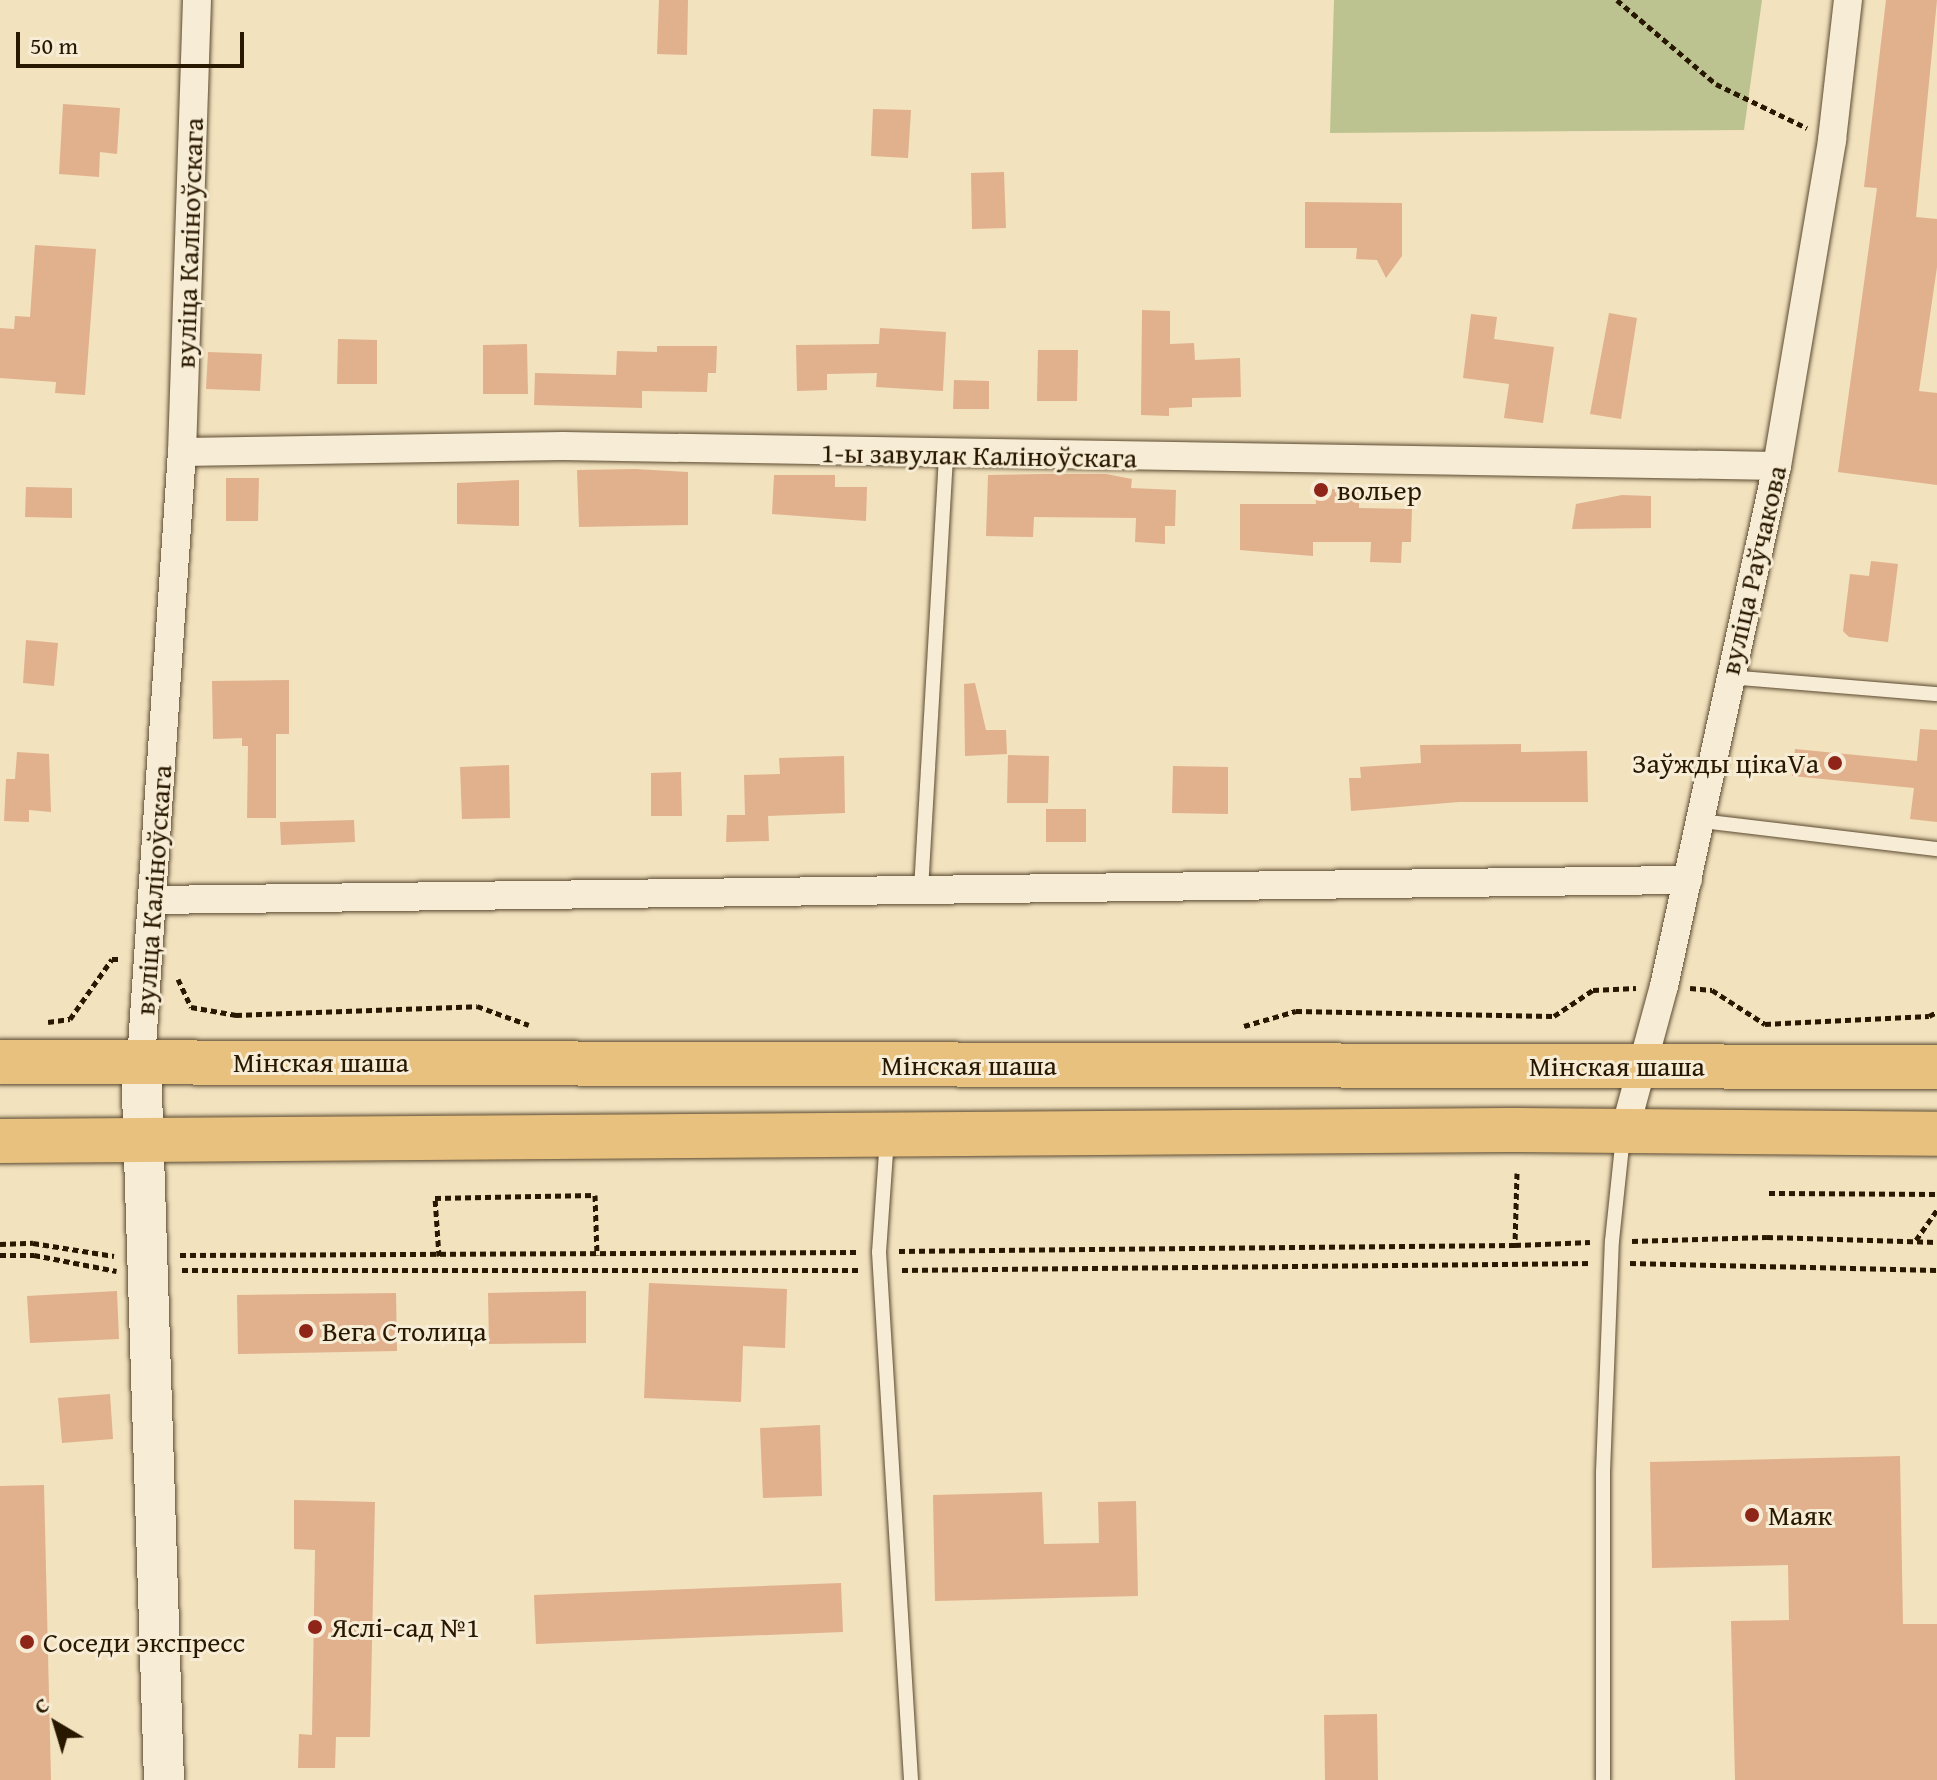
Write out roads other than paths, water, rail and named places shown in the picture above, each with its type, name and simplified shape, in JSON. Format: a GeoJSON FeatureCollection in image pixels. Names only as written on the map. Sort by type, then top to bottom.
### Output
{"type":"FeatureCollection","features":[{"type":"Feature","properties":{"kind":"main road","name":"вуліца Каліноўскага"},"geometry":{"type":"LineString","coordinates":[[141,1061],[141,1141],[164,1780]]}},
{"type":"Feature","properties":{"kind":"main road","name":"Мінская шаша"},"geometry":{"type":"LineString","coordinates":[[0,1062],[1640,1063],[1937,1067]]}},
{"type":"Feature","properties":{"kind":"main road"},"geometry":{"type":"LineString","coordinates":[[0,1141],[887,1135],[1937,1134]]}},
{"type":"Feature","properties":{"kind":"street","name":"вуліца Каліноўскага"},"geometry":{"type":"LineString","coordinates":[[141,1061],[182,452],[197,0]]}},
{"type":"Feature","properties":{"kind":"street","name":"вуліца Раўчакова"},"geometry":{"type":"LineString","coordinates":[[1624,1133],[1640,1063],[1664,986],[1777,466],[1832,140],[1848,0]]}},
{"type":"Feature","properties":{"kind":"street","name":"1-ы завулак Каліноўскага"},"geometry":{"type":"LineString","coordinates":[[182,452],[563,446],[946,456],[1777,466]]}},
{"type":"Feature","properties":{"kind":"street"},"geometry":{"type":"LineString","coordinates":[[152,900],[1688,880]]}},
{"type":"Feature","properties":{"kind":"lane"},"geometry":{"type":"LineString","coordinates":[[921,890],[946,456]]}},
{"type":"Feature","properties":{"kind":"lane"},"geometry":{"type":"LineString","coordinates":[[1729,677],[1937,694]]}},
{"type":"Feature","properties":{"kind":"lane"},"geometry":{"type":"LineString","coordinates":[[1701,821],[1937,849]]}},
{"type":"Feature","properties":{"kind":"lane"},"geometry":{"type":"LineString","coordinates":[[1603,1780],[1603,1472],[1612,1241],[1624,1133]]}},
{"type":"Feature","properties":{"kind":"lane"},"geometry":{"type":"LineString","coordinates":[[887,1135],[879,1252],[883,1270],[911,1780]]}},
{"type":"Feature","properties":{"kind":"place","name":"вольер"},"geometry":{"type":"Point","coordinates":[1321,490]}},
{"type":"Feature","properties":{"kind":"place","name":"Заўжды цікаVа"},"geometry":{"type":"Point","coordinates":[1835,763]}},
{"type":"Feature","properties":{"kind":"place","name":"Вега Столица"},"geometry":{"type":"Point","coordinates":[306,1331]}},
{"type":"Feature","properties":{"kind":"place","name":"Маяк"},"geometry":{"type":"Point","coordinates":[1752,1515]}},
{"type":"Feature","properties":{"kind":"place","name":"Яслі-сад №1"},"geometry":{"type":"Point","coordinates":[315,1627]}},
{"type":"Feature","properties":{"kind":"place","name":"Соседи экспресс"},"geometry":{"type":"Point","coordinates":[27,1642]}}]}
